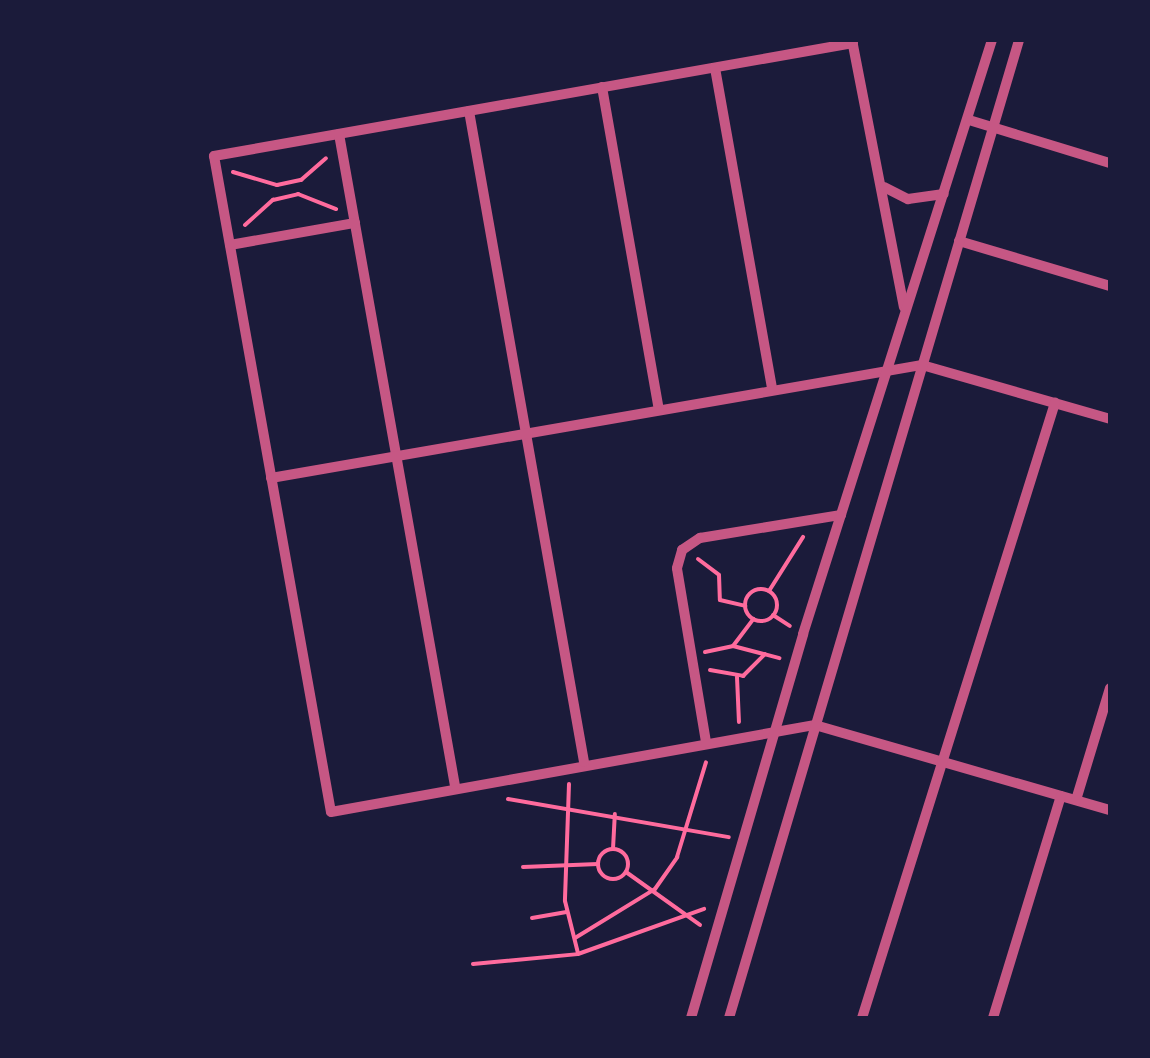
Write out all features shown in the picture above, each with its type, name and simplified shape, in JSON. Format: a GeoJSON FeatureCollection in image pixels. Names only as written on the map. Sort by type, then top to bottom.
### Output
{"type":"FeatureCollection","features":[{"type":"Feature","properties":{"kind":"street"},"geometry":{"type":"LineString","coordinates":[[691,1018],[794,662],[992,40]]}},
{"type":"Feature","properties":{"kind":"street"},"geometry":{"type":"LineString","coordinates":[[729,1018],[1019,40]]}},
{"type":"Feature","properties":{"kind":"street"},"geometry":{"type":"LineString","coordinates":[[904,313],[884,186],[853,42],[214,156],[331,812],[571,764],[815,726],[943,759],[1110,810]]}},
{"type":"Feature","properties":{"kind":"street"},"geometry":{"type":"LineString","coordinates":[[714,68],[772,389]]}},
{"type":"Feature","properties":{"kind":"street"},"geometry":{"type":"LineString","coordinates":[[602,88],[659,409]]}},
{"type":"Feature","properties":{"kind":"street"},"geometry":{"type":"LineString","coordinates":[[468,111],[584,762]]}},
{"type":"Feature","properties":{"kind":"street"},"geometry":{"type":"LineString","coordinates":[[969,120],[1110,163]]}},
{"type":"Feature","properties":{"kind":"street"},"geometry":{"type":"LineString","coordinates":[[339,134],[455,786]]}},
{"type":"Feature","properties":{"kind":"street"},"geometry":{"type":"LineString","coordinates":[[884,186],[908,199],[944,194]]}},
{"type":"Feature","properties":{"kind":"street"},"geometry":{"type":"LineString","coordinates":[[230,245],[355,223]]}},
{"type":"Feature","properties":{"kind":"street"},"geometry":{"type":"LineString","coordinates":[[959,241],[1110,286]]}},
{"type":"Feature","properties":{"kind":"street"},"geometry":{"type":"LineString","coordinates":[[272,478],[922,365],[1110,420]]}},
{"type":"Feature","properties":{"kind":"street"},"geometry":{"type":"LineString","coordinates":[[862,1018],[1055,403]]}},
{"type":"Feature","properties":{"kind":"street"},"geometry":{"type":"LineString","coordinates":[[706,742],[696,654],[677,568],[684,548],[700,538],[841,515]]}},
{"type":"Feature","properties":{"kind":"street"},"geometry":{"type":"LineString","coordinates":[[1076,800],[1110,688]]}},
{"type":"Feature","properties":{"kind":"street"},"geometry":{"type":"LineString","coordinates":[[992,1018],[1061,796]]}},
{"type":"Feature","properties":{"kind":"path"},"geometry":{"type":"LineString","coordinates":[[214,156],[250,181],[278,185],[317,169],[339,134]]}},
{"type":"Feature","properties":{"kind":"path"},"geometry":{"type":"LineString","coordinates":[[230,245],[253,214],[298,194],[315,196],[355,223]]}},
{"type":"Feature","properties":{"kind":"path"},"geometry":{"type":"LineString","coordinates":[[769,591],[805,534],[835,531]]}},
{"type":"Feature","properties":{"kind":"path"},"geometry":{"type":"LineString","coordinates":[[684,548],[719,575],[717,592],[727,606],[745,606]]}},
{"type":"Feature","properties":{"kind":"path"},"geometry":{"type":"LineString","coordinates":[[745,606],[754,590],[769,591]]}},
{"type":"Feature","properties":{"kind":"path"},"geometry":{"type":"LineString","coordinates":[[745,606],[753,618],[764,620],[776,610],[769,591]]}},
{"type":"Feature","properties":{"kind":"path"},"geometry":{"type":"LineString","coordinates":[[733,646],[753,618]]}},
{"type":"Feature","properties":{"kind":"path"},"geometry":{"type":"LineString","coordinates":[[766,654],[755,670],[737,677],[709,669],[696,654],[733,646],[766,654],[794,662]]}},
{"type":"Feature","properties":{"kind":"path"},"geometry":{"type":"LineString","coordinates":[[737,677],[740,736]]}},
{"type":"Feature","properties":{"kind":"path"},"geometry":{"type":"LineString","coordinates":[[575,938],[651,892],[678,857],[701,794],[706,742]]}},
{"type":"Feature","properties":{"kind":"path"},"geometry":{"type":"LineString","coordinates":[[571,764],[564,867],[568,912],[578,954]]}},
{"type":"Feature","properties":{"kind":"path"},"geometry":{"type":"LineString","coordinates":[[508,799],[615,814],[744,841]]}},
{"type":"Feature","properties":{"kind":"path"},"geometry":{"type":"LineString","coordinates":[[523,867],[598,864],[614,849],[615,814]]}},
{"type":"Feature","properties":{"kind":"path"},"geometry":{"type":"LineString","coordinates":[[614,849],[626,857],[626,872]]}},
{"type":"Feature","properties":{"kind":"path"},"geometry":{"type":"LineString","coordinates":[[598,864],[608,878],[626,872]]}},
{"type":"Feature","properties":{"kind":"path"},"geometry":{"type":"LineString","coordinates":[[626,872],[716,937]]}},
{"type":"Feature","properties":{"kind":"path"},"geometry":{"type":"LineString","coordinates":[[472,964],[578,954],[726,900]]}},
{"type":"Feature","properties":{"kind":"path"},"geometry":{"type":"LineString","coordinates":[[532,918],[568,912]]}}]}
